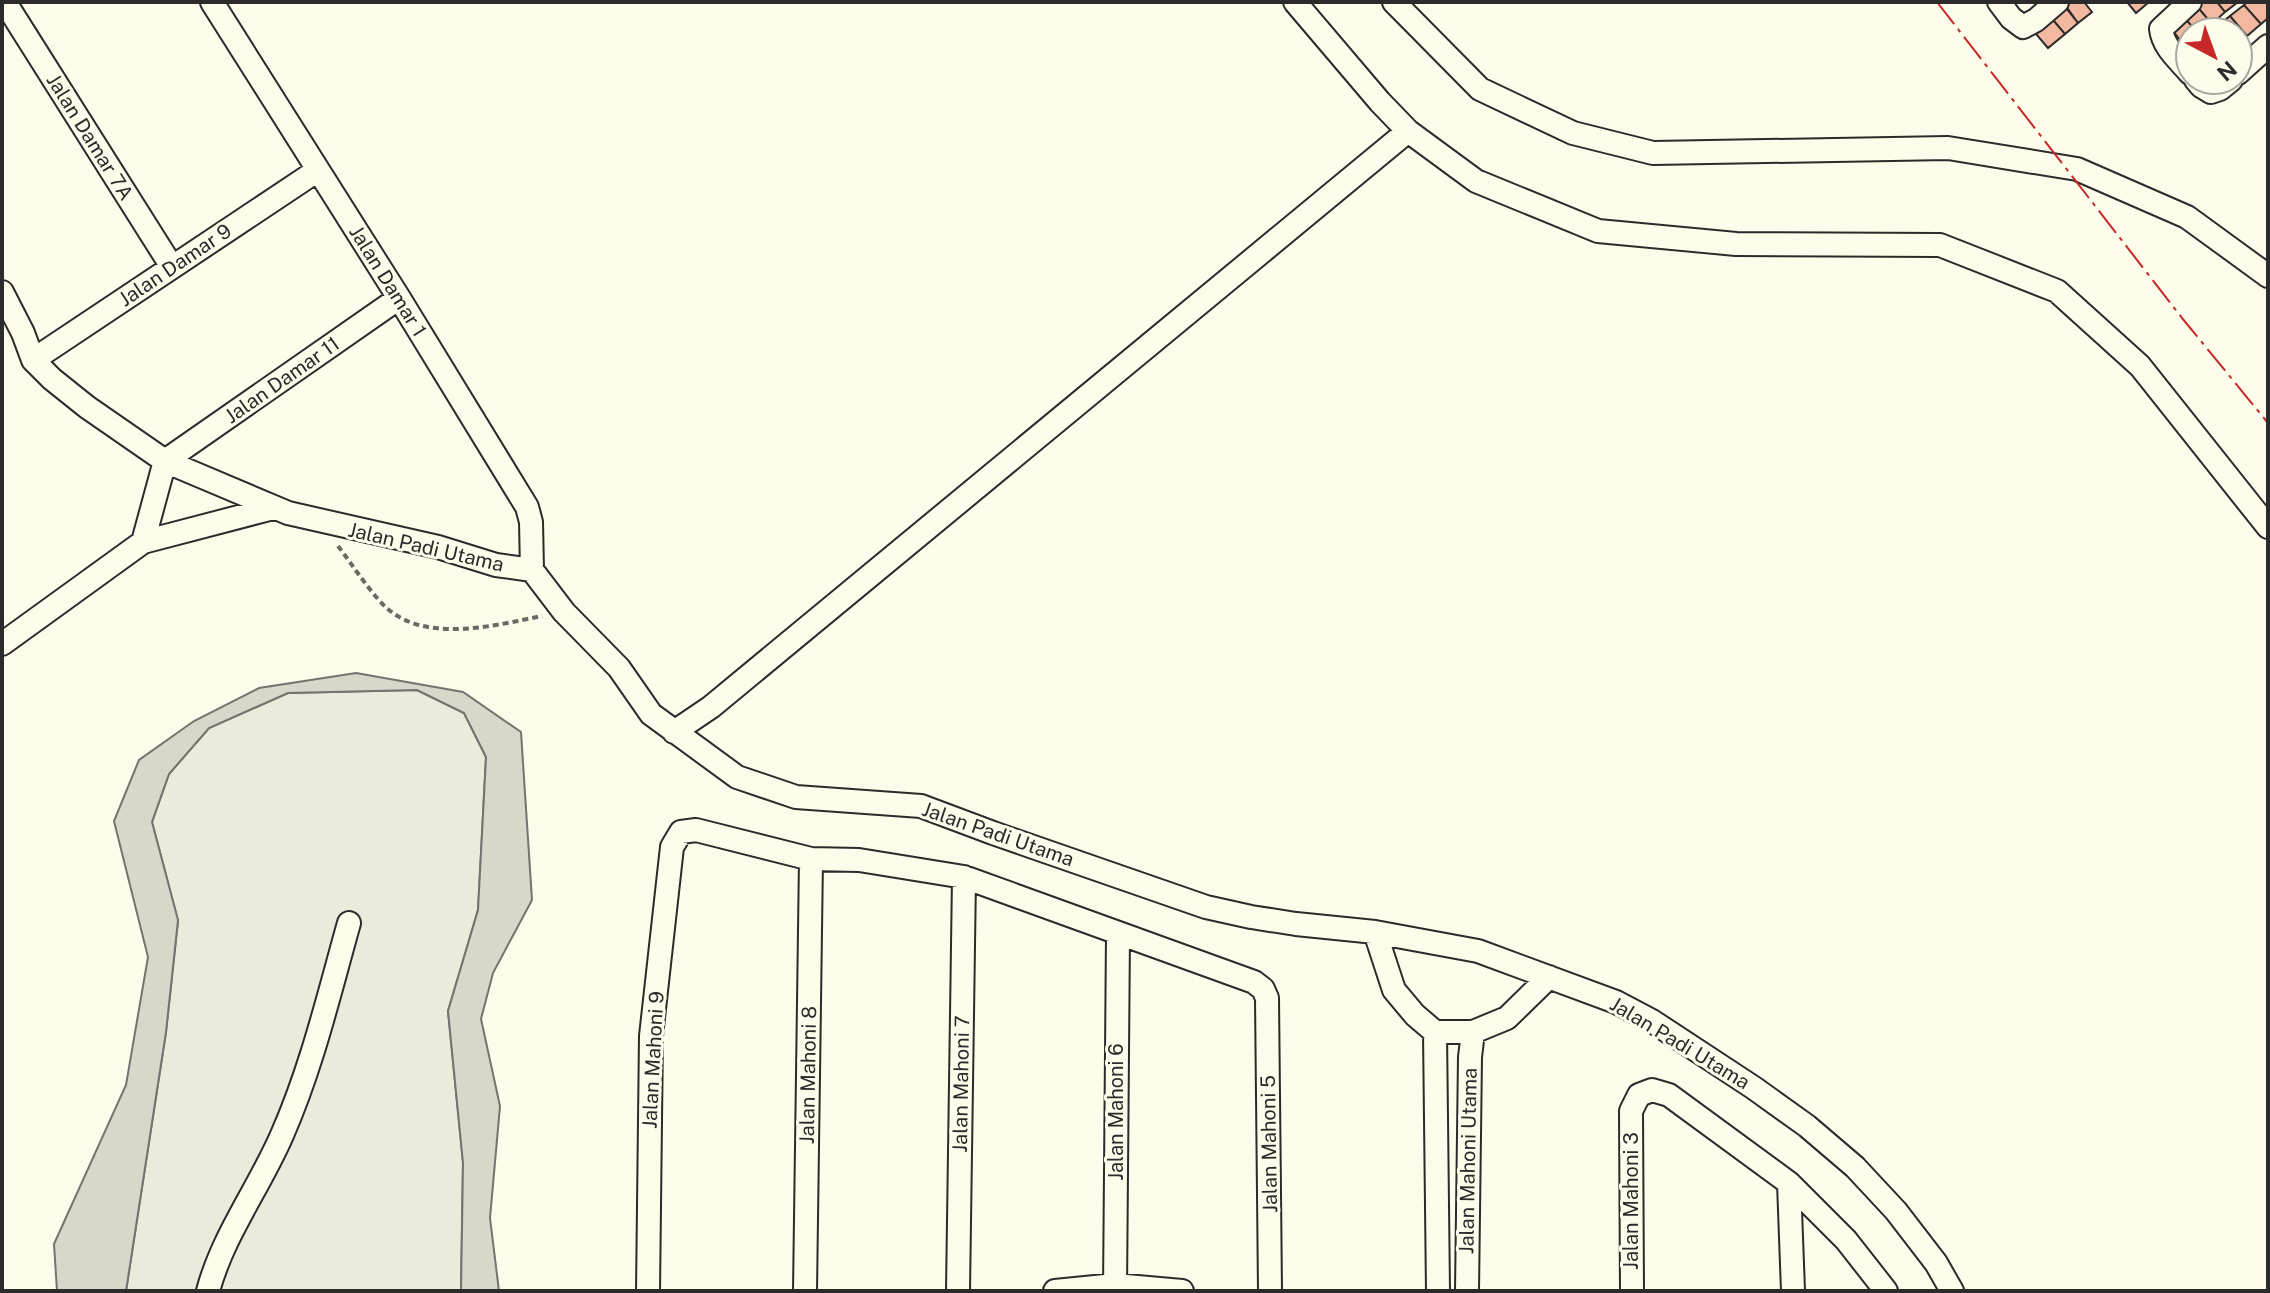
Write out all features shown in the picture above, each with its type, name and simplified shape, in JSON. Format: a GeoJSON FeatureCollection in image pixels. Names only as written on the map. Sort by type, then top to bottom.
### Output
{"type":"FeatureCollection","features":[{"type":"Feature","properties":{"kind":"street","name":"Jalan Damar 1"},"geometry":{"type":"LineString","coordinates":[[212,2],[527,507],[531,522],[532,570]]}},
{"type":"Feature","properties":{"kind":"street"},"geometry":{"type":"LineString","coordinates":[[1295,2],[1408,131],[1476,181],[1598,231],[1736,244],[1940,245],[2057,291],[2140,366],[2268,527]]}},
{"type":"Feature","properties":{"kind":"street"},"geometry":{"type":"LineString","coordinates":[[1394,2],[1480,89],[1573,133],[1653,153],[1948,148],[2077,169],[2187,217],[2268,276]]}},
{"type":"Feature","properties":{"kind":"street"},"geometry":{"type":"LineString","coordinates":[[1999,2],[2011,18],[2023,27],[2057,2]]}},
{"type":"Feature","properties":{"kind":"street"},"geometry":{"type":"LineString","coordinates":[[2175,16],[2190,2]]}},
{"type":"Feature","properties":{"kind":"street","name":"Jalan Damar 7A"},"geometry":{"type":"LineString","coordinates":[[8,6],[172,267]]}},
{"type":"Feature","properties":{"kind":"street"},"geometry":{"type":"LineString","coordinates":[[2174,17],[2161,29],[2167,47],[2174,55]]}},
{"type":"Feature","properties":{"kind":"street"},"geometry":{"type":"LineString","coordinates":[[674,732],[711,707],[1408,131]]}},
{"type":"Feature","properties":{"kind":"street","name":"Jalan Damar 9"},"geometry":{"type":"LineString","coordinates":[[33,360],[318,170]]}},
{"type":"Feature","properties":{"kind":"street","name":"Jalan Padi Utama"},"geometry":{"type":"LineString","coordinates":[[2,292],[33,360],[87,407],[165,461],[273,508],[438,547],[496,565],[532,570],[564,612],[619,668],[651,714],[737,777],[796,797],[921,806],[1206,907],[1296,924],[1375,932],[1478,951],[1616,1002],[1652,1021],[1754,1088],[1807,1126],[1855,1167],[1896,1211],[1936,1263],[1952,1291]]}},
{"type":"Feature","properties":{"kind":"street","name":"Jalan Damar 11"},"geometry":{"type":"LineString","coordinates":[[165,461],[399,298]]}},
{"type":"Feature","properties":{"kind":"street"},"geometry":{"type":"LineString","coordinates":[[143,542],[165,461]]}},
{"type":"Feature","properties":{"kind":"street"},"geometry":{"type":"LineString","coordinates":[[2,644],[143,542],[273,508]]}},
{"type":"Feature","properties":{"kind":"street","name":"Jalan Mahoni 9"},"geometry":{"type":"LineString","coordinates":[[648,1291],[651,1036],[672,847],[681,832],[696,830],[811,859]]}},
{"type":"Feature","properties":{"kind":"street"},"geometry":{"type":"LineString","coordinates":[[811,859],[859,860],[964,877],[1118,934]]}},
{"type":"Feature","properties":{"kind":"street","name":"Jalan Mahoni 8"},"geometry":{"type":"LineString","coordinates":[[805,1291],[811,859]]}},
{"type":"Feature","properties":{"kind":"street","name":"Jalan Mahoni 7"},"geometry":{"type":"LineString","coordinates":[[958,1291],[964,877]]}},
{"type":"Feature","properties":{"kind":"street"},"geometry":{"type":"LineString","coordinates":[[208,1291],[227,1240],[282,1136],[298,1096],[349,923]]}},
{"type":"Feature","properties":{"kind":"street"},"geometry":{"type":"LineString","coordinates":[[1375,932],[1394,990],[1415,1015],[1435,1032],[1473,1032],[1507,1018],[1549,977]]}},
{"type":"Feature","properties":{"kind":"street","name":"Jalan Mahoni 5"},"geometry":{"type":"LineString","coordinates":[[1118,934],[1254,982],[1263,989],[1267,998],[1270,1291]]}},
{"type":"Feature","properties":{"kind":"street","name":"Jalan Mahoni 6"},"geometry":{"type":"LineString","coordinates":[[1115,1288],[1118,934]]}},
{"type":"Feature","properties":{"kind":"street","name":"Jalan Mahoni Utama"},"geometry":{"type":"LineString","coordinates":[[1435,1032],[1438,1291]]}},
{"type":"Feature","properties":{"kind":"street","name":"Jalan Mahoni Utama"},"geometry":{"type":"LineString","coordinates":[[1467,1291],[1470,1057],[1473,1032]]}},
{"type":"Feature","properties":{"kind":"street","name":"Jalan Mahoni 3"},"geometry":{"type":"LineString","coordinates":[[1632,1291],[1631,1111],[1639,1095],[1652,1090],[1669,1095],[1789,1183]]}},
{"type":"Feature","properties":{"kind":"street"},"geometry":{"type":"LineString","coordinates":[[1789,1183],[1846,1240],[1882,1290]]}},
{"type":"Feature","properties":{"kind":"street"},"geometry":{"type":"LineString","coordinates":[[1789,1183],[1793,1291]]}},
{"type":"Feature","properties":{"kind":"street"},"geometry":{"type":"LineString","coordinates":[[1055,1291],[1115,1288],[1182,1291]]}},
{"type":"Feature","properties":{"kind":"path"},"geometry":{"type":"LineString","coordinates":[[317,519],[390,611],[412,622],[440,629],[487,626],[564,612]]}},
{"type":"Feature","properties":{"kind":"shaded area"},"geometry":{"type":"Polygon","coordinates":[[[356,673],[463,692],[521,732],[532,900],[493,973],[481,1019],[500,1106],[490,1218],[499,1291],[461,1291],[463,1163],[448,1011],[478,910],[486,757],[464,713],[417,690],[288,693],[209,728],[169,774],[152,822],[178,920],[166,1032],[126,1291],[57,1291],[54,1244],[126,1085],[148,957],[114,821],[139,760],[194,721],[259,688],[356,673]]]}},
{"type":"Feature","properties":{"kind":"shaded area"},"geometry":{"type":"Polygon","coordinates":[[[417,690],[464,713],[486,757],[478,910],[448,1011],[463,1163],[461,1291],[126,1291],[166,1032],[178,921],[152,822],[169,774],[209,728],[288,693],[417,690]]]}},
{"type":"Feature","properties":{"kind":"building"},"geometry":{"type":"Polygon","coordinates":[[[2063,2],[2084,2],[2092,12],[2078,23],[2063,2]]]}},
{"type":"Feature","properties":{"kind":"building"},"geometry":{"type":"Polygon","coordinates":[[[2127,2],[2149,2],[2136,13],[2127,2]]]}},
{"type":"Feature","properties":{"kind":"building"},"geometry":{"type":"Polygon","coordinates":[[[2217,2],[2225,12],[2221,16],[2205,16],[2195,4],[2217,2]]]}},
{"type":"Feature","properties":{"kind":"building"},"geometry":{"type":"Polygon","coordinates":[[[2217,2],[2238,2],[2225,12],[2217,2]]]}},
{"type":"Feature","properties":{"kind":"building"},"geometry":{"type":"Polygon","coordinates":[[[2247,2],[2268,2],[2268,18],[2261,24],[2244,5],[2247,2]]]}},
{"type":"Feature","properties":{"kind":"building"},"geometry":{"type":"Polygon","coordinates":[[[2062,3],[2078,23],[2065,34],[2048,14],[2062,3]]]}},
{"type":"Feature","properties":{"kind":"building"},"geometry":{"type":"Polygon","coordinates":[[[2195,4],[2205,16],[2183,16],[2195,4]]]}},
{"type":"Feature","properties":{"kind":"building"},"geometry":{"type":"Polygon","coordinates":[[[2244,5],[2254,16],[2230,16],[2244,5]]]}},
{"type":"Feature","properties":{"kind":"building"},"geometry":{"type":"Polygon","coordinates":[[[2048,14],[2065,34],[2048,48],[2031,28],[2048,14]]]}},
{"type":"Feature","properties":{"kind":"building"},"geometry":{"type":"Polygon","coordinates":[[[2254,16],[2261,24],[2254,30],[2254,16]]]}},
{"type":"Feature","properties":{"kind":"power"},"geometry":{"type":"LineString","coordinates":[[1937,2],[2182,318],[2268,423]]}}]}
